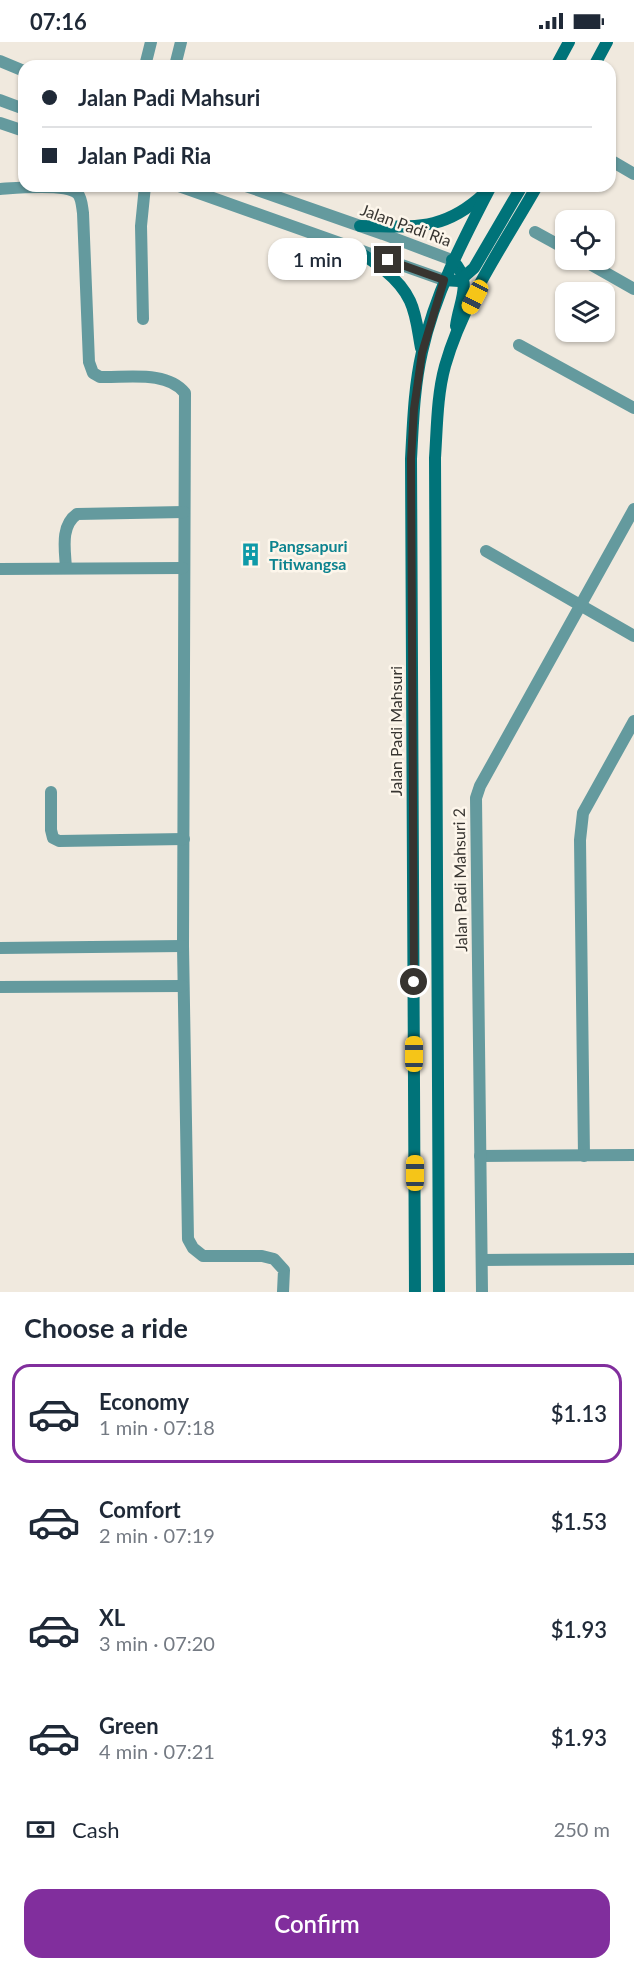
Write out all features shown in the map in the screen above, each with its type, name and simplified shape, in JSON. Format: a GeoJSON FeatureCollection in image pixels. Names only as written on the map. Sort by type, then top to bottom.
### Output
{"type":"FeatureCollection","features":[{"type":"Feature","properties":{"kind":"main road"},"geometry":{"type":"LineString","coordinates":[[559,60],[569,42]]}},
{"type":"Feature","properties":{"kind":"main road"},"geometry":{"type":"LineString","coordinates":[[597,60],[607,42]]}},
{"type":"Feature","properties":{"kind":"main road"},"geometry":{"type":"LineString","coordinates":[[360,226],[405,227],[439,223],[465,209],[485,192]]}},
{"type":"Feature","properties":{"kind":"main road","name":"Jalan Padi Mahsuri"},"geometry":{"type":"LineString","coordinates":[[416,1292],[411,459],[414,409],[422,353],[444,280],[452,260],[488,192]]}},
{"type":"Feature","properties":{"kind":"main road"},"geometry":{"type":"LineString","coordinates":[[444,280],[459,281],[474,268],[518,192]]}},
{"type":"Feature","properties":{"kind":"main road"},"geometry":{"type":"LineString","coordinates":[[455,336],[485,277],[534,192]]}},
{"type":"Feature","properties":{"kind":"main road"},"geometry":{"type":"LineString","coordinates":[[351,247],[374,262],[399,285],[410,299],[422,353]]}},
{"type":"Feature","properties":{"kind":"main road"},"geometry":{"type":"LineString","coordinates":[[439,1292],[435,458],[438,408],[444,369],[455,336],[464,290],[462,272],[452,260]]}},
{"type":"Feature","properties":{"kind":"street"},"geometry":{"type":"LineString","coordinates":[[146,60],[151,42]]}},
{"type":"Feature","properties":{"kind":"street"},"geometry":{"type":"LineString","coordinates":[[176,60],[181,42]]}},
{"type":"Feature","properties":{"kind":"street"},"geometry":{"type":"LineString","coordinates":[[0,61],[18,68]]}},
{"type":"Feature","properties":{"kind":"street"},"geometry":{"type":"LineString","coordinates":[[0,100],[18,107]]}},
{"type":"Feature","properties":{"kind":"street"},"geometry":{"type":"LineString","coordinates":[[0,123],[18,129]]}},
{"type":"Feature","properties":{"kind":"street"},"geometry":{"type":"LineString","coordinates":[[616,164],[634,174]]}},
{"type":"Feature","properties":{"kind":"street"},"geometry":{"type":"LineString","coordinates":[[0,189],[18,189]]}},
{"type":"Feature","properties":{"kind":"street"},"geometry":{"type":"LineString","coordinates":[[75,192],[80,198],[83,213],[89,362],[93,373],[100,377],[163,379],[172,381],[184,393],[183,986],[188,1239],[193,1248],[203,1256],[262,1256],[274,1259],[284,1270],[283,1292]]}},
{"type":"Feature","properties":{"kind":"street"},"geometry":{"type":"LineString","coordinates":[[143,319],[141,226],[144,192]]}},
{"type":"Feature","properties":{"kind":"street"},"geometry":{"type":"LineString","coordinates":[[196,192],[444,280]]}},
{"type":"Feature","properties":{"kind":"street","name":"Jalan Padi Ria"},"geometry":{"type":"LineString","coordinates":[[263,192],[452,260]]}},
{"type":"Feature","properties":{"kind":"street"},"geometry":{"type":"LineString","coordinates":[[535,232],[555,243]]}},
{"type":"Feature","properties":{"kind":"street"},"geometry":{"type":"LineString","coordinates":[[601,270],[634,289]]}},
{"type":"Feature","properties":{"kind":"street"},"geometry":{"type":"LineString","coordinates":[[519,345],[634,408]]}},
{"type":"Feature","properties":{"kind":"street","name":"Jalan Padi Mahsuri 2"},"geometry":{"type":"LineString","coordinates":[[482,1292],[476,798],[480,786],[634,509]]}},
{"type":"Feature","properties":{"kind":"street"},"geometry":{"type":"LineString","coordinates":[[66,568],[66,531],[70,519],[77,514],[184,512]]}},
{"type":"Feature","properties":{"kind":"street"},"geometry":{"type":"LineString","coordinates":[[486,551],[634,636]]}},
{"type":"Feature","properties":{"kind":"street"},"geometry":{"type":"LineString","coordinates":[[0,569],[183,568]]}},
{"type":"Feature","properties":{"kind":"street"},"geometry":{"type":"LineString","coordinates":[[584,1156],[580,840],[583,813],[634,720]]}},
{"type":"Feature","properties":{"kind":"street"},"geometry":{"type":"LineString","coordinates":[[51,792],[51,830],[53,838],[59,841],[184,839]]}},
{"type":"Feature","properties":{"kind":"street"},"geometry":{"type":"LineString","coordinates":[[0,948],[183,946]]}},
{"type":"Feature","properties":{"kind":"street"},"geometry":{"type":"LineString","coordinates":[[0,987],[183,986]]}},
{"type":"Feature","properties":{"kind":"street"},"geometry":{"type":"LineString","coordinates":[[480,1156],[634,1155]]}},
{"type":"Feature","properties":{"kind":"street"},"geometry":{"type":"LineString","coordinates":[[482,1260],[634,1259]]}},
{"type":"Feature","properties":{"kind":"place","name":"Pangsapuri Titiwangsa"},"geometry":{"type":"Point","coordinates":[251,555]}},
{"type":"Feature","properties":{"kind":"route"},"geometry":{"type":"LineString","coordinates":[[388,260],[444,280],[422,353],[414,409],[411,459],[414,982]]}}]}
